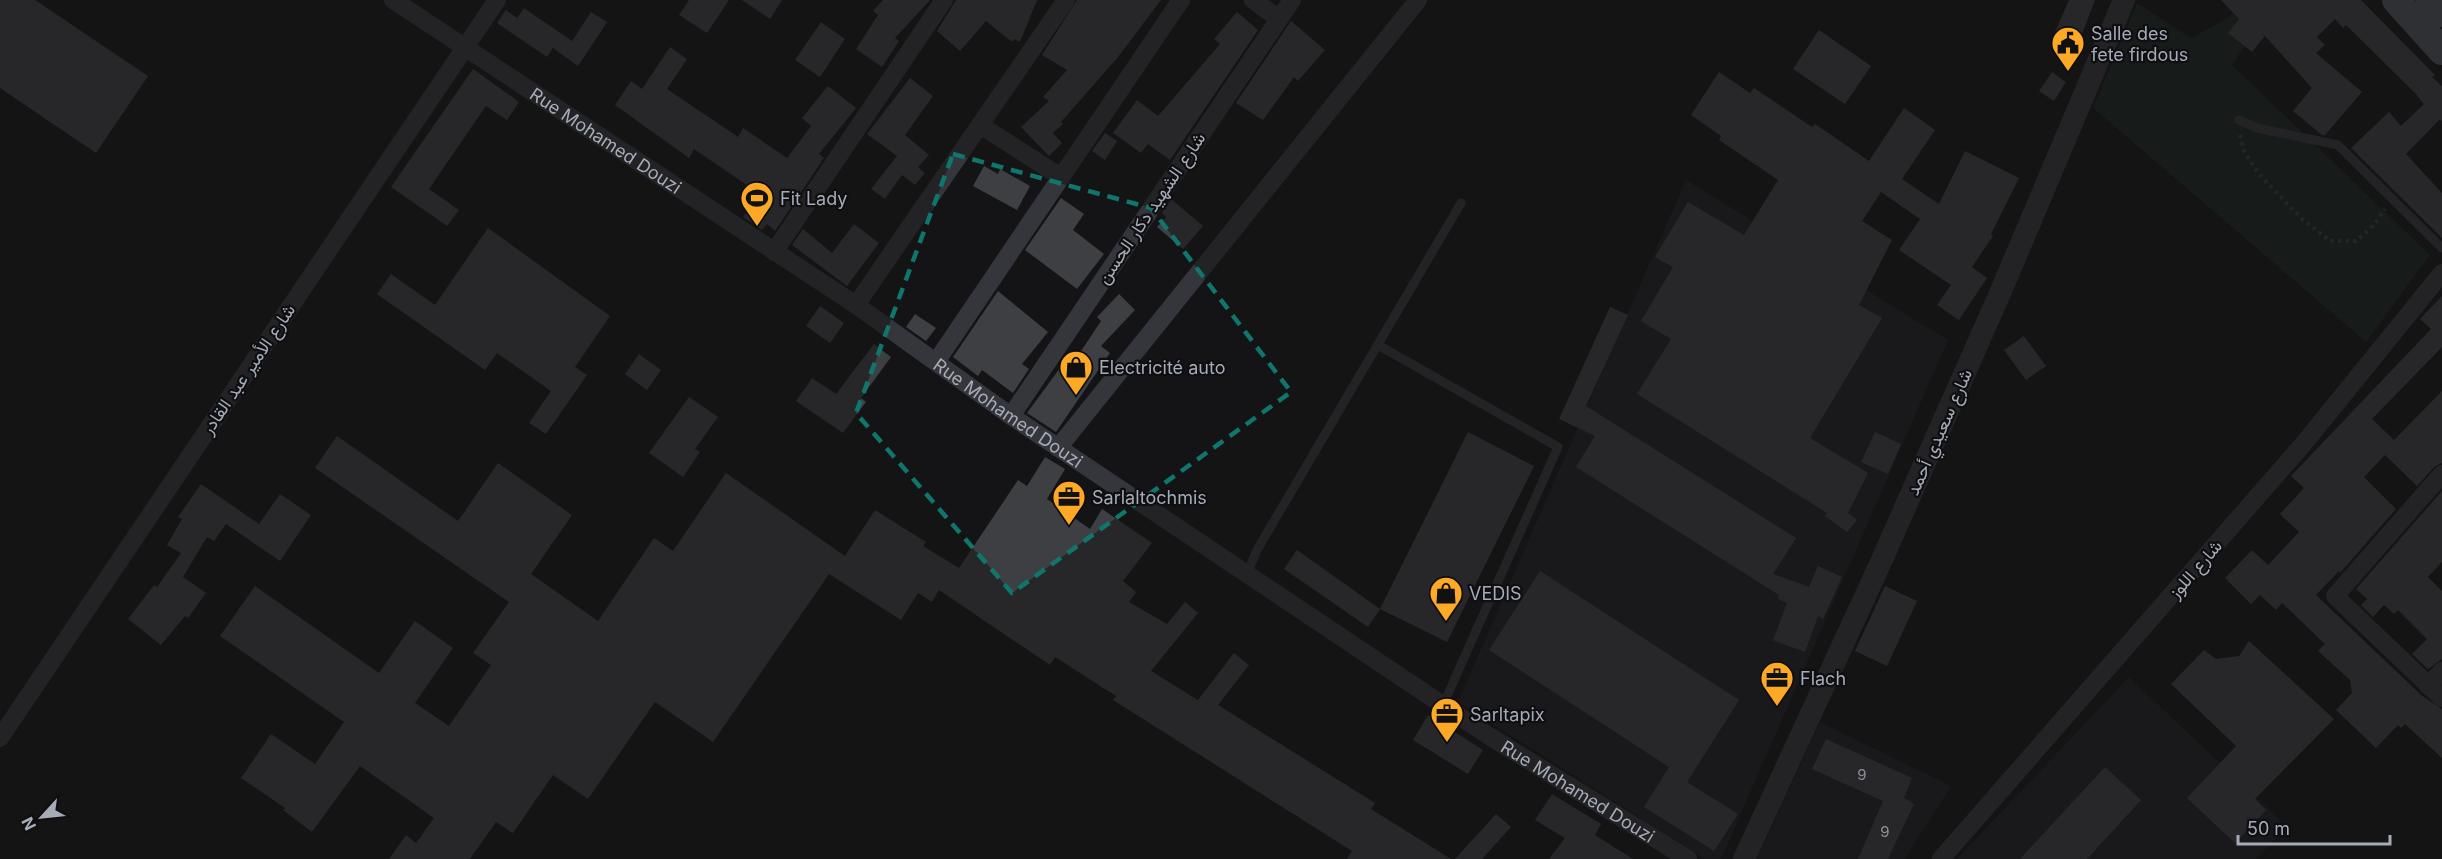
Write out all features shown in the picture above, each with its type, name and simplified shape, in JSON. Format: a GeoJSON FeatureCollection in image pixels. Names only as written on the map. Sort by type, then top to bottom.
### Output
{"type":"FeatureCollection","features":[{"type":"Feature","properties":{"kind":"main road"},"geometry":{"type":"LineString","coordinates":[[2396,0],[2442,51]]}},
{"type":"Feature","properties":{"kind":"main road"},"geometry":{"type":"LineString","coordinates":[[2430,0],[2442,13]]}},
{"type":"Feature","properties":{"kind":"street","name":"Rue Mohamed Douzi"},"geometry":{"type":"LineString","coordinates":[[393,0],[856,305],[1011,416],[1443,705],[1688,859]]}},
{"type":"Feature","properties":{"kind":"street","name":"شارع الأمير عبد القادر"},"geometry":{"type":"LineString","coordinates":[[0,738],[497,0]]}},
{"type":"Feature","properties":{"kind":"street"},"geometry":{"type":"LineString","coordinates":[[774,252],[944,0]]}},
{"type":"Feature","properties":{"kind":"street"},"geometry":{"type":"LineString","coordinates":[[856,305],[1066,0]]}},
{"type":"Feature","properties":{"kind":"street"},"geometry":{"type":"LineString","coordinates":[[936,362],[1181,0]]}},
{"type":"Feature","properties":{"kind":"street"},"geometry":{"type":"LineString","coordinates":[[1253,0],[1279,19]]}},
{"type":"Feature","properties":{"kind":"street","name":"شارع الشهيد دكار الحسن"},"geometry":{"type":"LineString","coordinates":[[1011,416],[1292,0]]}},
{"type":"Feature","properties":{"kind":"street"},"geometry":{"type":"LineString","coordinates":[[1058,448],[1419,0]]}},
{"type":"Feature","properties":{"kind":"street","name":"شارع سعيدي أحمد"},"geometry":{"type":"LineString","coordinates":[[1744,859],[1880,564],[2001,291],[2124,0]]}},
{"type":"Feature","properties":{"kind":"street"},"geometry":{"type":"LineString","coordinates":[[980,125],[1061,177]]}},
{"type":"Feature","properties":{"kind":"street","name":"شارع اللوز"},"geometry":{"type":"LineString","coordinates":[[1941,859],[2305,442],[2442,273]]}},
{"type":"Feature","properties":{"kind":"street"},"geometry":{"type":"LineString","coordinates":[[2442,474],[2336,596],[2442,698]]}},
{"type":"Feature","properties":{"kind":"street"},"geometry":{"type":"LineString","coordinates":[[2428,686],[2442,671]]}},
{"type":"Feature","properties":{"kind":"lane"},"geometry":{"type":"LineString","coordinates":[[2239,120],[2257,128],[2338,145],[2442,248]]}},
{"type":"Feature","properties":{"kind":"lane"},"geometry":{"type":"LineString","coordinates":[[1247,574],[1257,550],[1461,203]]}},
{"type":"Feature","properties":{"kind":"lane"},"geometry":{"type":"LineString","coordinates":[[1378,345],[1558,447],[1443,705]]}},
{"type":"Feature","properties":{"kind":"path"},"geometry":{"type":"LineString","coordinates":[[2239,120],[2244,151],[2258,173],[2301,218],[2330,241],[2356,242],[2373,226],[2392,199]]}},
{"type":"Feature","properties":{"kind":"highlighted area"},"geometry":{"type":"Polygon","coordinates":[[[953,154],[1151,208],[1291,392],[1012,593],[856,413],[953,154]]]}},
{"type":"Feature","properties":{"kind":"shaded area"},"geometry":{"type":"Polygon","coordinates":[[[2250,0],[2276,0],[2232,65],[2430,255],[2366,342],[2093,108],[2137,3],[2191,38],[2226,19],[2250,0]]]}},
{"type":"Feature","properties":{"kind":"shaded area"},"geometry":{"type":"Polygon","coordinates":[[[1686,180],[1948,340],[1721,859],[1705,859],[1458,702],[1686,180]]]}},
{"type":"Feature","properties":{"kind":"shaded area"},"geometry":{"type":"Polygon","coordinates":[[[2129,677],[2287,827],[2256,859],[1957,859],[2129,677]]]}},
{"type":"Feature","properties":{"kind":"shaded area"},"geometry":{"type":"Polygon","coordinates":[[[1820,722],[1951,786],[1905,859],[1757,859],[1820,722]]]}},
{"type":"Feature","properties":{"kind":"building"},"geometry":{"type":"Polygon","coordinates":[[[0,0],[35,0],[148,76],[96,153],[0,88],[0,0]]]}},
{"type":"Feature","properties":{"kind":"building"},"geometry":{"type":"Polygon","coordinates":[[[689,0],[729,0],[707,33],[679,15],[689,0]]]}},
{"type":"Feature","properties":{"kind":"building"},"geometry":{"type":"Polygon","coordinates":[[[742,0],[782,0],[770,19],[742,0]]]}},
{"type":"Feature","properties":{"kind":"building"},"geometry":{"type":"Polygon","coordinates":[[[883,0],[930,0],[895,38],[899,41],[882,67],[856,49],[878,15],[873,11],[883,0]]]}},
{"type":"Feature","properties":{"kind":"building"},"geometry":{"type":"Polygon","coordinates":[[[956,0],[1037,0],[1020,42],[1014,39],[1012,42],[986,21],[960,51],[937,31],[956,0]]]}},
{"type":"Feature","properties":{"kind":"building"},"geometry":{"type":"Polygon","coordinates":[[[1077,0],[1161,0],[1118,57],[1053,133],[1062,143],[1049,156],[1021,127],[1049,101],[1043,97],[1067,70],[1042,55],[1077,0]]]}},
{"type":"Feature","properties":{"kind":"building"},"geometry":{"type":"Polygon","coordinates":[[[2069,0],[2095,0],[2075,52],[2051,41],[2069,0]]]}},
{"type":"Feature","properties":{"kind":"building"},"geometry":{"type":"Polygon","coordinates":[[[2221,0],[2361,0],[2435,75],[2432,77],[2442,86],[2442,121],[2440,119],[2406,154],[2442,193],[2442,238],[2351,148],[2389,112],[2401,126],[2424,104],[2416,94],[2346,25],[2343,28],[2335,19],[2317,37],[2325,45],[2316,53],[2362,92],[2325,135],[2322,135],[2293,111],[2312,88],[2265,36],[2252,52],[2228,33],[2239,19],[2221,0]]]}},
{"type":"Feature","properties":{"kind":"building"},"geometry":{"type":"Polygon","coordinates":[[[524,8],[572,41],[591,12],[607,22],[578,66],[553,48],[547,57],[497,23],[506,10],[517,18],[524,8]]]}},
{"type":"Feature","properties":{"kind":"building"},"geometry":{"type":"Polygon","coordinates":[[[1237,12],[1258,30],[1170,160],[1148,144],[1141,153],[1113,133],[1137,100],[1158,116],[1220,44],[1214,39],[1237,12]]]}},
{"type":"Feature","properties":{"kind":"building"},"geometry":{"type":"Polygon","coordinates":[[[1291,21],[1325,50],[1298,81],[1294,77],[1263,120],[1236,103],[1291,21]]]}},
{"type":"Feature","properties":{"kind":"building"},"geometry":{"type":"Polygon","coordinates":[[[821,22],[845,39],[820,77],[795,60],[821,22]]]}},
{"type":"Feature","properties":{"kind":"building"},"geometry":{"type":"Polygon","coordinates":[[[1819,30],[1871,66],[1845,104],[1793,69],[1819,30]]]}},
{"type":"Feature","properties":{"kind":"building"},"geometry":{"type":"Polygon","coordinates":[[[670,47],[687,59],[667,89],[738,137],[743,128],[787,158],[811,126],[802,118],[828,86],[856,108],[819,154],[824,158],[775,231],[767,224],[762,230],[743,217],[760,194],[694,149],[689,158],[615,105],[631,81],[642,89],[670,47]]]}},
{"type":"Feature","properties":{"kind":"building"},"geometry":{"type":"Polygon","coordinates":[[[473,69],[519,102],[507,120],[486,106],[429,189],[459,210],[447,226],[391,187],[473,69]]]}},
{"type":"Feature","properties":{"kind":"building"},"geometry":{"type":"Polygon","coordinates":[[[1719,72],[1750,93],[1754,88],[1812,127],[1815,124],[1869,161],[1904,108],[1935,130],[1902,179],[1939,204],[1965,151],[2019,178],[1991,234],[1993,236],[1972,267],[1987,278],[1959,320],[1937,305],[1951,285],[1899,250],[1920,219],[1881,192],[1862,221],[1892,240],[1859,305],[1882,318],[1810,438],[1868,473],[1848,513],[1857,520],[1847,532],[1825,516],[1827,513],[1637,394],[1671,339],[1641,321],[1673,267],[1655,257],[1688,202],[1744,235],[1778,180],[1719,140],[1721,136],[1691,115],[1719,72]]]}},
{"type":"Feature","properties":{"kind":"building"},"geometry":{"type":"Polygon","coordinates":[[[2052,72],[2066,82],[2054,101],[2039,91],[2052,72]]]}},
{"type":"Feature","properties":{"kind":"building"},"geometry":{"type":"Polygon","coordinates":[[[910,78],[933,96],[905,135],[929,155],[918,167],[925,173],[915,185],[902,175],[885,199],[871,189],[897,156],[867,134],[910,78]]]}},
{"type":"Feature","properties":{"kind":"building"},"geometry":{"type":"Polygon","coordinates":[[[1105,133],[1117,141],[1105,160],[1092,151],[1105,133]]]}},
{"type":"Feature","properties":{"kind":"building"},"geometry":{"type":"Polygon","coordinates":[[[984,166],[998,174],[1000,169],[1030,186],[1017,210],[973,186],[984,166]]]}},
{"type":"Feature","properties":{"kind":"building"},"geometry":{"type":"Polygon","coordinates":[[[1061,198],[1084,214],[1073,230],[1104,254],[1077,289],[1025,250],[1061,198]]]}},
{"type":"Feature","properties":{"kind":"building"},"geometry":{"type":"Polygon","coordinates":[[[1171,199],[1203,226],[1183,249],[1157,227],[1166,217],[1162,213],[1171,199]]]}},
{"type":"Feature","properties":{"kind":"building"},"geometry":{"type":"Polygon","coordinates":[[[854,224],[879,243],[847,286],[792,245],[803,229],[832,253],[854,224]]]}},
{"type":"Feature","properties":{"kind":"building"},"geometry":{"type":"Polygon","coordinates":[[[488,228],[610,316],[575,367],[587,375],[546,434],[529,423],[551,391],[497,353],[485,370],[377,294],[391,274],[435,305],[488,228]]]}},
{"type":"Feature","properties":{"kind":"building"},"geometry":{"type":"Polygon","coordinates":[[[998,291],[1048,332],[1022,364],[1029,369],[1013,393],[982,370],[978,376],[953,357],[998,291]]]}},
{"type":"Feature","properties":{"kind":"building"},"geometry":{"type":"Polygon","coordinates":[[[1119,294],[1135,310],[1101,346],[1110,353],[1056,432],[1027,413],[1063,364],[1069,369],[1101,321],[1097,317],[1119,294]]]}},
{"type":"Feature","properties":{"kind":"building"},"geometry":{"type":"Polygon","coordinates":[[[2442,296],[2442,347],[2372,419],[2394,440],[2442,391],[2442,463],[2434,467],[2417,486],[2385,455],[2364,477],[2396,509],[2340,573],[2339,571],[2316,595],[2421,695],[2442,709],[2442,758],[2405,724],[2401,728],[2398,725],[2376,748],[2336,710],[2352,693],[2350,680],[2318,651],[2325,644],[2282,603],[2276,610],[2260,595],[2251,604],[2225,578],[2252,550],[2268,565],[2299,532],[2280,514],[2304,488],[2291,476],[2431,329],[2420,319],[2442,296]]]}},
{"type":"Feature","properties":{"kind":"building"},"geometry":{"type":"Polygon","coordinates":[[[820,306],[844,323],[830,343],[806,326],[820,306]]]}},
{"type":"Feature","properties":{"kind":"building"},"geometry":{"type":"Polygon","coordinates":[[[1610,307],[1628,315],[1586,406],[1796,538],[1773,574],[1809,587],[1818,566],[1842,577],[1823,619],[1818,616],[1805,652],[1773,640],[1787,603],[1778,599],[1779,595],[1576,467],[1595,436],[1559,419],[1610,307]]]}},
{"type":"Feature","properties":{"kind":"building"},"geometry":{"type":"Polygon","coordinates":[[[915,314],[936,328],[926,341],[906,327],[915,314]]]}},
{"type":"Feature","properties":{"kind":"building"},"geometry":{"type":"Polygon","coordinates":[[[2024,336],[2046,366],[2026,380],[2004,350],[2024,336]]]}},
{"type":"Feature","properties":{"kind":"building"},"geometry":{"type":"Polygon","coordinates":[[[874,344],[891,357],[861,398],[866,402],[843,433],[796,401],[812,378],[836,394],[874,344]]]}},
{"type":"Feature","properties":{"kind":"building"},"geometry":{"type":"Polygon","coordinates":[[[639,354],[661,370],[647,390],[625,374],[639,354]]]}},
{"type":"Feature","properties":{"kind":"building"},"geometry":{"type":"Polygon","coordinates":[[[689,397],[718,417],[695,449],[700,452],[683,477],[649,453],[689,397]]]}},
{"type":"Feature","properties":{"kind":"building"},"geometry":{"type":"Polygon","coordinates":[[[1468,432],[1534,466],[1447,642],[1380,609],[1468,432]]]}},
{"type":"Feature","properties":{"kind":"building"},"geometry":{"type":"Polygon","coordinates":[[[1875,432],[1901,444],[1888,474],[1861,462],[1875,432]]]}},
{"type":"Feature","properties":{"kind":"building"},"geometry":{"type":"Polygon","coordinates":[[[337,436],[458,521],[498,463],[572,515],[531,574],[598,621],[654,538],[673,551],[726,473],[845,556],[875,510],[926,542],[923,546],[959,568],[1018,480],[1027,486],[1045,457],[1065,469],[1047,499],[1090,529],[1102,509],[1152,543],[1123,581],[1136,592],[1129,602],[1167,624],[1185,602],[1198,613],[1151,671],[1198,700],[1234,653],[1249,665],[1218,705],[1375,803],[1371,809],[1451,859],[1347,859],[1352,851],[1113,700],[1116,696],[1055,657],[1050,665],[939,590],[932,602],[918,593],[901,620],[829,574],[713,742],[655,702],[588,799],[553,775],[513,833],[496,822],[470,859],[389,859],[406,835],[416,843],[434,818],[360,766],[312,832],[283,810],[285,808],[241,778],[271,734],[315,764],[344,722],[220,636],[255,586],[379,673],[415,621],[453,648],[415,703],[449,726],[491,665],[473,653],[509,602],[315,468],[337,436]]]}},
{"type":"Feature","properties":{"kind":"building"},"geometry":{"type":"Polygon","coordinates":[[[201,484],[259,524],[280,494],[311,515],[280,561],[226,524],[214,541],[207,537],[183,577],[206,593],[188,618],[185,616],[161,645],[128,619],[154,585],[157,587],[181,553],[167,545],[182,519],[178,517],[201,484]]]}},
{"type":"Feature","properties":{"kind":"building"},"geometry":{"type":"Polygon","coordinates":[[[2442,491],[2442,562],[2428,577],[2442,591],[2442,659],[2428,669],[2412,654],[2427,639],[2398,610],[2394,614],[2384,605],[2373,617],[2361,605],[2367,599],[2356,589],[2442,491]]]}},
{"type":"Feature","properties":{"kind":"building"},"geometry":{"type":"Polygon","coordinates":[[[1297,550],[1380,609],[1368,627],[1284,569],[1297,550]]]}},
{"type":"Feature","properties":{"kind":"building"},"geometry":{"type":"Polygon","coordinates":[[[1540,571],[1739,700],[1687,782],[1738,814],[1714,851],[1644,807],[1669,767],[1489,650],[1540,571]]]}},
{"type":"Feature","properties":{"kind":"building"},"geometry":{"type":"Polygon","coordinates":[[[1885,586],[1917,601],[1887,666],[1855,651],[1885,586]]]}},
{"type":"Feature","properties":{"kind":"building"},"geometry":{"type":"Polygon","coordinates":[[[2249,641],[2334,719],[2255,799],[2266,810],[2235,843],[2187,798],[2236,746],[2171,684],[2204,650],[2216,659],[2239,656],[2249,641]]]}},
{"type":"Feature","properties":{"kind":"building"},"geometry":{"type":"Polygon","coordinates":[[[1428,715],[1483,750],[1468,774],[1413,740],[1428,715]]]}},
{"type":"Feature","properties":{"kind":"building"},"geometry":{"type":"Polygon","coordinates":[[[1826,739],[1912,778],[1904,798],[1914,804],[1888,859],[1858,859],[1883,801],[1812,769],[1826,739]]]}},
{"type":"Feature","properties":{"kind":"building"},"geometry":{"type":"Polygon","coordinates":[[[2105,767],[2141,800],[2087,859],[2020,859],[2105,767]]]}},
{"type":"Feature","properties":{"kind":"building"},"geometry":{"type":"Polygon","coordinates":[[[1552,794],[1601,824],[1595,835],[1633,859],[1549,859],[1565,838],[1535,820],[1552,794]]]}},
{"type":"Feature","properties":{"kind":"building"},"geometry":{"type":"Polygon","coordinates":[[[1496,814],[1511,827],[1482,859],[1455,859],[1496,814]]]}},
{"type":"Feature","properties":{"kind":"place","name":"Salle des fete firdous"},"geometry":{"type":"Point","coordinates":[2068,72]}},
{"type":"Feature","properties":{"kind":"place","name":"Fit Lady"},"geometry":{"type":"Point","coordinates":[757,227]}},
{"type":"Feature","properties":{"kind":"place","name":"Electricité auto"},"geometry":{"type":"Point","coordinates":[1076,396]}},
{"type":"Feature","properties":{"kind":"place","name":"Sarlaltochmis"},"geometry":{"type":"Point","coordinates":[1069,526]}},
{"type":"Feature","properties":{"kind":"place","name":"VEDIS"},"geometry":{"type":"Point","coordinates":[1446,622]}},
{"type":"Feature","properties":{"kind":"place","name":"Flach"},"geometry":{"type":"Point","coordinates":[1777,707]}},
{"type":"Feature","properties":{"kind":"place","name":"Sarltapix"},"geometry":{"type":"Point","coordinates":[1447,743]}}]}
